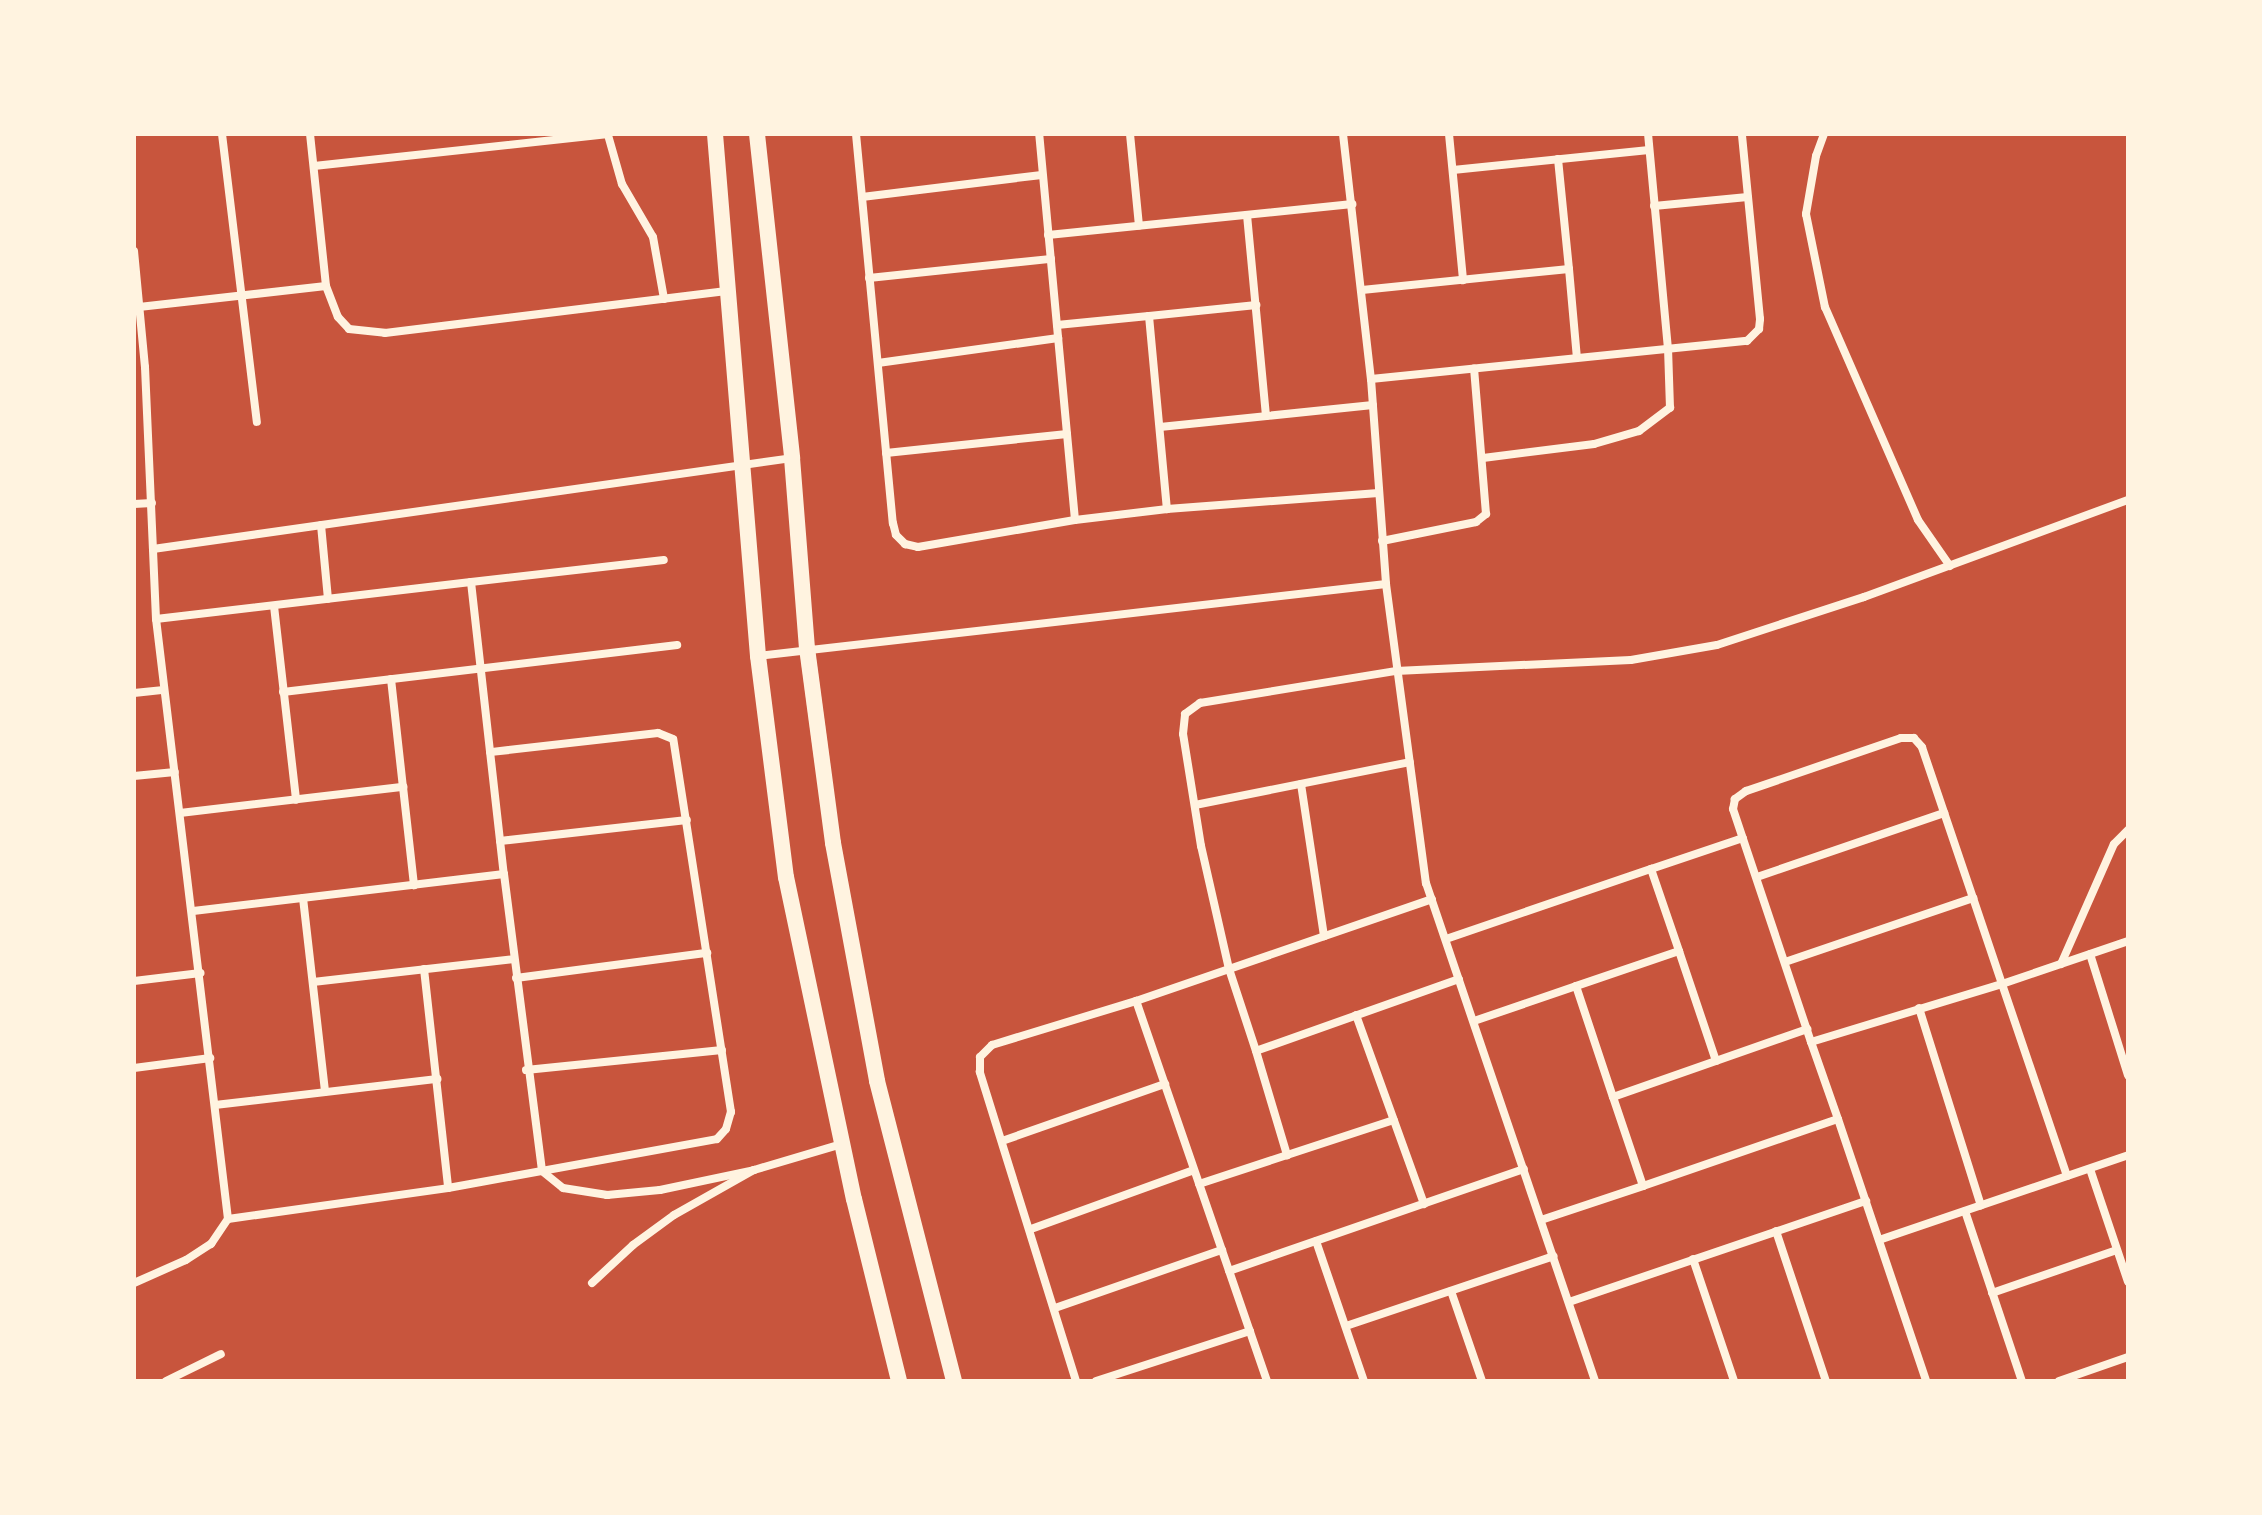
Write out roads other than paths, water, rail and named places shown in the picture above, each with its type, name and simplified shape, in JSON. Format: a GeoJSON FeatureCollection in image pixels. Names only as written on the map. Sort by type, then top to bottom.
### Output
{"type":"FeatureCollection","features":[{"type":"Feature","properties":{"kind":"main road"},"geometry":{"type":"LineString","coordinates":[[715,134],[758,656],[786,877],[842,1144],[899,1381]]}},
{"type":"Feature","properties":{"kind":"main road"},"geometry":{"type":"LineString","coordinates":[[757,134],[792,458],[807,648],[833,843],[877,1081],[954,1381]]}},
{"type":"Feature","properties":{"kind":"street"},"geometry":{"type":"LineString","coordinates":[[222,134],[257,422]]}},
{"type":"Feature","properties":{"kind":"street"},"geometry":{"type":"LineString","coordinates":[[310,134],[326,286],[338,317],[349,329],[385,333],[729,291]]}},
{"type":"Feature","properties":{"kind":"street"},"geometry":{"type":"LineString","coordinates":[[314,166],[608,134],[622,184],[653,237],[664,299]]}},
{"type":"Feature","properties":{"kind":"street"},"geometry":{"type":"LineString","coordinates":[[856,134],[893,523],[896,535],[905,544],[918,547],[1075,520],[1167,509],[1378,493]]}},
{"type":"Feature","properties":{"kind":"street"},"geometry":{"type":"LineString","coordinates":[[1039,134],[1075,520]]}},
{"type":"Feature","properties":{"kind":"street"},"geometry":{"type":"LineString","coordinates":[[1130,134],[1139,226]]}},
{"type":"Feature","properties":{"kind":"street"},"geometry":{"type":"LineString","coordinates":[[1343,134],[1371,379],[1386,584],[1426,883],[1595,1381]]}},
{"type":"Feature","properties":{"kind":"street"},"geometry":{"type":"LineString","coordinates":[[1449,134],[1463,280]]}},
{"type":"Feature","properties":{"kind":"street"},"geometry":{"type":"LineString","coordinates":[[1483,458],[1594,444],[1639,431],[1670,408],[1668,349],[1648,134]]}},
{"type":"Feature","properties":{"kind":"street"},"geometry":{"type":"LineString","coordinates":[[1371,379],[1747,341],[1759,329],[1742,134]]}},
{"type":"Feature","properties":{"kind":"street"},"geometry":{"type":"LineString","coordinates":[[1824,134],[1816,156],[1806,214],[1825,307],[1918,520],[1950,566]]}},
{"type":"Feature","properties":{"kind":"street"},"geometry":{"type":"LineString","coordinates":[[1453,170],[1649,150]]}},
{"type":"Feature","properties":{"kind":"street"},"geometry":{"type":"LineString","coordinates":[[1558,159],[1577,358]]}},
{"type":"Feature","properties":{"kind":"street"},"geometry":{"type":"LineString","coordinates":[[862,197],[1042,175]]}},
{"type":"Feature","properties":{"kind":"street"},"geometry":{"type":"LineString","coordinates":[[1654,206],[1748,197]]}},
{"type":"Feature","properties":{"kind":"street"},"geometry":{"type":"LineString","coordinates":[[1048,235],[1352,204]]}},
{"type":"Feature","properties":{"kind":"street"},"geometry":{"type":"LineString","coordinates":[[1247,215],[1266,416]]}},
{"type":"Feature","properties":{"kind":"street"},"geometry":{"type":"LineString","coordinates":[[134,251],[145,367],[156,619],[201,973],[228,1219],[211,1244],[186,1260],[134,1283]]}},
{"type":"Feature","properties":{"kind":"street"},"geometry":{"type":"LineString","coordinates":[[869,278],[1051,259]]}},
{"type":"Feature","properties":{"kind":"street"},"geometry":{"type":"LineString","coordinates":[[1362,290],[1569,269]]}},
{"type":"Feature","properties":{"kind":"street"},"geometry":{"type":"LineString","coordinates":[[139,307],[326,286]]}},
{"type":"Feature","properties":{"kind":"street"},"geometry":{"type":"LineString","coordinates":[[1057,325],[1256,305]]}},
{"type":"Feature","properties":{"kind":"street"},"geometry":{"type":"LineString","coordinates":[[1149,316],[1167,509]]}},
{"type":"Feature","properties":{"kind":"street"},"geometry":{"type":"LineString","coordinates":[[878,363],[1058,338]]}},
{"type":"Feature","properties":{"kind":"street"},"geometry":{"type":"LineString","coordinates":[[134,368],[145,367]]}},
{"type":"Feature","properties":{"kind":"street"},"geometry":{"type":"LineString","coordinates":[[1382,541],[1476,522],[1486,514],[1474,368]]}},
{"type":"Feature","properties":{"kind":"street"},"geometry":{"type":"LineString","coordinates":[[1160,427],[1373,405]]}},
{"type":"Feature","properties":{"kind":"street"},"geometry":{"type":"LineString","coordinates":[[886,453],[1067,434]]}},
{"type":"Feature","properties":{"kind":"street"},"geometry":{"type":"LineString","coordinates":[[153,549],[792,458]]}},
{"type":"Feature","properties":{"kind":"street"},"geometry":{"type":"LineString","coordinates":[[1287,1155],[1229,969],[1195,805],[1183,734],[1185,714],[1200,703],[1396,671],[1631,660],[1717,645],[1950,566],[2128,500]]}},
{"type":"Feature","properties":{"kind":"street"},"geometry":{"type":"LineString","coordinates":[[134,504],[152,503]]}},
{"type":"Feature","properties":{"kind":"street"},"geometry":{"type":"LineString","coordinates":[[321,525],[328,599]]}},
{"type":"Feature","properties":{"kind":"street"},"geometry":{"type":"LineString","coordinates":[[156,619],[664,560]]}},
{"type":"Feature","properties":{"kind":"street"},"geometry":{"type":"LineString","coordinates":[[471,582],[526,1070],[542,1171],[563,1188],[607,1195],[660,1190],[754,1170],[842,1144]]}},
{"type":"Feature","properties":{"kind":"street"},"geometry":{"type":"LineString","coordinates":[[758,656],[1386,584]]}},
{"type":"Feature","properties":{"kind":"street"},"geometry":{"type":"LineString","coordinates":[[274,606],[296,800]]}},
{"type":"Feature","properties":{"kind":"street"},"geometry":{"type":"LineString","coordinates":[[283,692],[677,645]]}},
{"type":"Feature","properties":{"kind":"street"},"geometry":{"type":"LineString","coordinates":[[391,679],[414,885]]}},
{"type":"Feature","properties":{"kind":"street"},"geometry":{"type":"LineString","coordinates":[[134,693],[164,690]]}},
{"type":"Feature","properties":{"kind":"street"},"geometry":{"type":"LineString","coordinates":[[228,1219],[448,1188],[717,1139],[726,1129],[731,1112],[722,1050],[677,752],[667,734],[490,752]]}},
{"type":"Feature","properties":{"kind":"street"},"geometry":{"type":"LineString","coordinates":[[1926,1381],[1733,809],[1735,799],[1746,791],[1901,738],[1914,738],[1922,747],[2067,1176]]}},
{"type":"Feature","properties":{"kind":"street"},"geometry":{"type":"LineString","coordinates":[[1195,805],[1410,762]]}},
{"type":"Feature","properties":{"kind":"street"},"geometry":{"type":"LineString","coordinates":[[134,776],[175,772]]}},
{"type":"Feature","properties":{"kind":"street"},"geometry":{"type":"LineString","coordinates":[[1301,784],[1324,936]]}},
{"type":"Feature","properties":{"kind":"street"},"geometry":{"type":"LineString","coordinates":[[180,813],[403,787]]}},
{"type":"Feature","properties":{"kind":"street"},"geometry":{"type":"LineString","coordinates":[[1757,877],[1944,813]]}},
{"type":"Feature","properties":{"kind":"street"},"geometry":{"type":"LineString","coordinates":[[500,841],[687,820]]}},
{"type":"Feature","properties":{"kind":"street"},"geometry":{"type":"LineString","coordinates":[[2061,964],[2114,844],[2128,830]]}},
{"type":"Feature","properties":{"kind":"street"},"geometry":{"type":"LineString","coordinates":[[1446,939],[1743,838]]}},
{"type":"Feature","properties":{"kind":"street"},"geometry":{"type":"LineString","coordinates":[[1651,869],[1716,1061]]}},
{"type":"Feature","properties":{"kind":"street"},"geometry":{"type":"LineString","coordinates":[[193,911],[504,874]]}},
{"type":"Feature","properties":{"kind":"street"},"geometry":{"type":"LineString","coordinates":[[303,898],[325,1092]]}},
{"type":"Feature","properties":{"kind":"street"},"geometry":{"type":"LineString","coordinates":[[1785,962],[1973,898]]}},
{"type":"Feature","properties":{"kind":"street"},"geometry":{"type":"LineString","coordinates":[[1076,1381],[980,1072],[980,1057],[992,1045],[1136,1001],[1432,899]]}},
{"type":"Feature","properties":{"kind":"street"},"geometry":{"type":"LineString","coordinates":[[1811,1042],[2002,984],[2128,941]]}},
{"type":"Feature","properties":{"kind":"street"},"geometry":{"type":"LineString","coordinates":[[1474,1021],[1679,951]]}},
{"type":"Feature","properties":{"kind":"street"},"geometry":{"type":"LineString","coordinates":[[516,978],[707,953]]}},
{"type":"Feature","properties":{"kind":"street"},"geometry":{"type":"LineString","coordinates":[[2090,954],[2128,1075]]}},
{"type":"Feature","properties":{"kind":"street"},"geometry":{"type":"LineString","coordinates":[[313,982],[514,959]]}},
{"type":"Feature","properties":{"kind":"street"},"geometry":{"type":"LineString","coordinates":[[424,969],[448,1188]]}},
{"type":"Feature","properties":{"kind":"street"},"geometry":{"type":"LineString","coordinates":[[134,981],[201,973]]}},
{"type":"Feature","properties":{"kind":"street"},"geometry":{"type":"LineString","coordinates":[[1256,1051],[1459,979]]}},
{"type":"Feature","properties":{"kind":"street"},"geometry":{"type":"LineString","coordinates":[[1576,986],[1643,1186]]}},
{"type":"Feature","properties":{"kind":"street"},"geometry":{"type":"LineString","coordinates":[[1136,1001],[1267,1381]]}},
{"type":"Feature","properties":{"kind":"street"},"geometry":{"type":"LineString","coordinates":[[1919,1008],[1981,1206]]}},
{"type":"Feature","properties":{"kind":"street"},"geometry":{"type":"LineString","coordinates":[[1356,1015],[1424,1204]]}},
{"type":"Feature","properties":{"kind":"street"},"geometry":{"type":"LineString","coordinates":[[1613,1097],[1807,1029]]}},
{"type":"Feature","properties":{"kind":"street"},"geometry":{"type":"LineString","coordinates":[[526,1070],[722,1050]]}},
{"type":"Feature","properties":{"kind":"street"},"geometry":{"type":"LineString","coordinates":[[134,1068],[210,1058]]}},
{"type":"Feature","properties":{"kind":"street"},"geometry":{"type":"LineString","coordinates":[[215,1105],[437,1079]]}},
{"type":"Feature","properties":{"kind":"street"},"geometry":{"type":"LineString","coordinates":[[1002,1141],[1165,1084]]}},
{"type":"Feature","properties":{"kind":"street"},"geometry":{"type":"LineString","coordinates":[[1541,1220],[1838,1119]]}},
{"type":"Feature","properties":{"kind":"street"},"geometry":{"type":"LineString","coordinates":[[1199,1184],[1394,1120]]}},
{"type":"Feature","properties":{"kind":"street"},"geometry":{"type":"LineString","coordinates":[[1879,1240],[2128,1155]]}},
{"type":"Feature","properties":{"kind":"street"},"geometry":{"type":"LineString","coordinates":[[1229,1271],[1524,1169]]}},
{"type":"Feature","properties":{"kind":"street"},"geometry":{"type":"LineString","coordinates":[[2090,1169],[2128,1282]]}},
{"type":"Feature","properties":{"kind":"street"},"geometry":{"type":"LineString","coordinates":[[592,1283],[633,1245],[674,1215],[754,1170]]}},
{"type":"Feature","properties":{"kind":"street"},"geometry":{"type":"LineString","coordinates":[[1031,1229],[1194,1170]]}},
{"type":"Feature","properties":{"kind":"street"},"geometry":{"type":"LineString","coordinates":[[1569,1302],[1866,1201]]}},
{"type":"Feature","properties":{"kind":"street"},"geometry":{"type":"LineString","coordinates":[[1965,1211],[2022,1381]]}},
{"type":"Feature","properties":{"kind":"street"},"geometry":{"type":"LineString","coordinates":[[1776,1231],[1826,1381]]}},
{"type":"Feature","properties":{"kind":"street"},"geometry":{"type":"LineString","coordinates":[[1316,1241],[1364,1381]]}},
{"type":"Feature","properties":{"kind":"street"},"geometry":{"type":"LineString","coordinates":[[1055,1308],[1222,1250]]}},
{"type":"Feature","properties":{"kind":"street"},"geometry":{"type":"LineString","coordinates":[[1992,1293],[2117,1250]]}},
{"type":"Feature","properties":{"kind":"street"},"geometry":{"type":"LineString","coordinates":[[1346,1326],[1554,1256]]}},
{"type":"Feature","properties":{"kind":"street"},"geometry":{"type":"LineString","coordinates":[[1693,1259],[1734,1381]]}},
{"type":"Feature","properties":{"kind":"street"},"geometry":{"type":"LineString","coordinates":[[1451,1291],[1482,1381]]}},
{"type":"Feature","properties":{"kind":"street"},"geometry":{"type":"LineString","coordinates":[[1096,1381],[1250,1331]]}},
{"type":"Feature","properties":{"kind":"street"},"geometry":{"type":"LineString","coordinates":[[166,1381],[221,1354]]}},
{"type":"Feature","properties":{"kind":"street"},"geometry":{"type":"LineString","coordinates":[[2059,1381],[2128,1357]]}}]}
